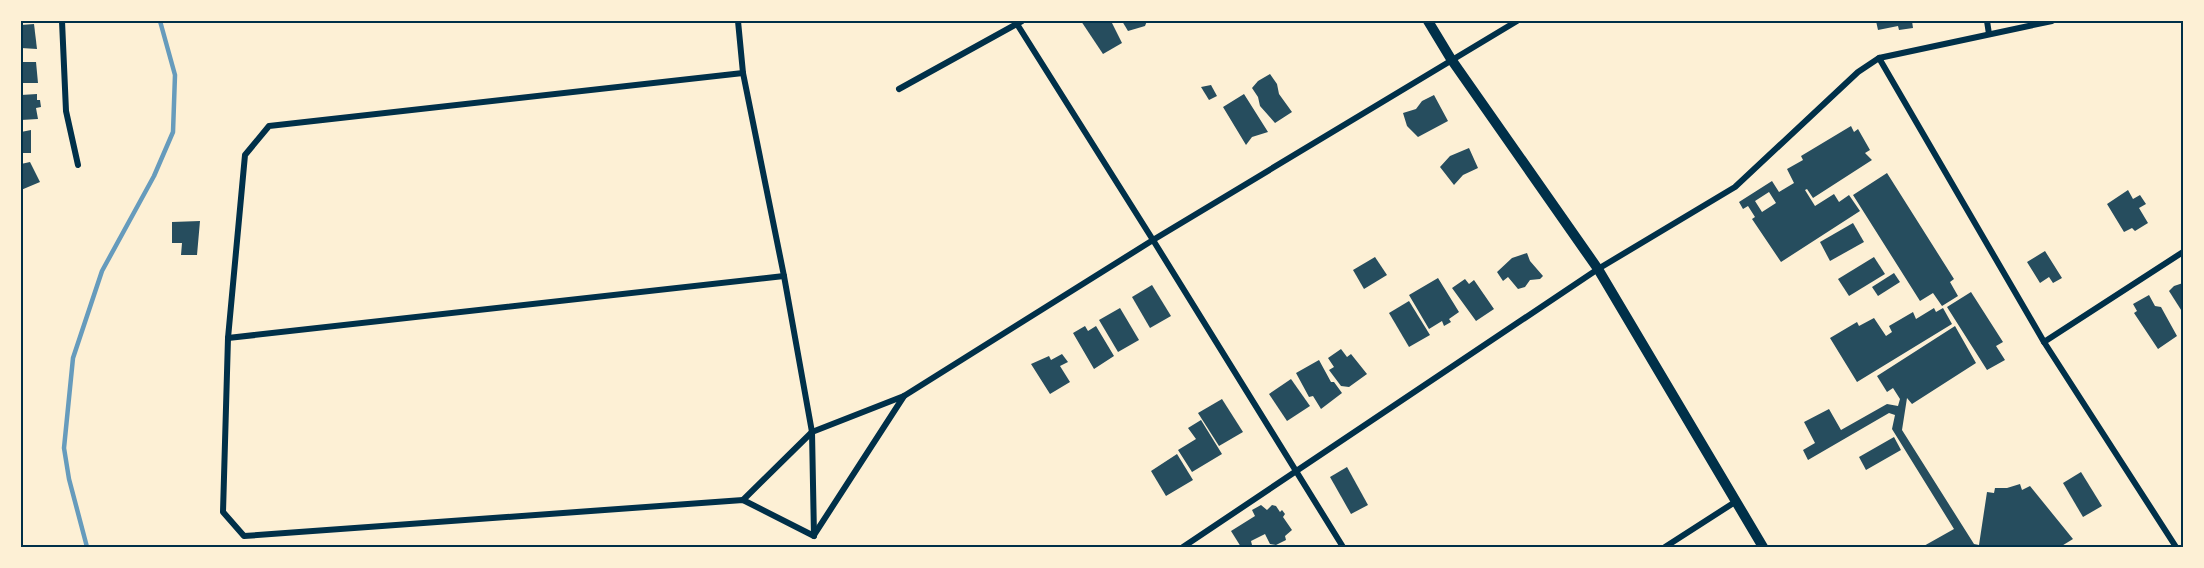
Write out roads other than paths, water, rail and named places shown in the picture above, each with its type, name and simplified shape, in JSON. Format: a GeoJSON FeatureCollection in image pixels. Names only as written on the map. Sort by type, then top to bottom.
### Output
{"type":"FeatureCollection","features":[{"type":"Feature","properties":{"kind":"street"},"geometry":{"type":"LineString","coordinates":[[62,21],[66,111],[78,165]]}},
{"type":"Feature","properties":{"kind":"street"},"geometry":{"type":"LineString","coordinates":[[738,21],[743,73],[784,276],[812,432],[813,536]]}},
{"type":"Feature","properties":{"kind":"street"},"geometry":{"type":"LineString","coordinates":[[1428,21],[1451,59],[1598,270],[1763,547]]}},
{"type":"Feature","properties":{"kind":"street"},"geometry":{"type":"LineString","coordinates":[[743,500],[812,432],[904,396],[1153,240],[1517,21]]}},
{"type":"Feature","properties":{"kind":"street"},"geometry":{"type":"LineString","coordinates":[[1987,21],[1989,34]]}},
{"type":"Feature","properties":{"kind":"street"},"geometry":{"type":"LineString","coordinates":[[1183,547],[1598,270],[1735,187],[1858,72],[1879,58],[2052,21]]}},
{"type":"Feature","properties":{"kind":"street"},"geometry":{"type":"LineString","coordinates":[[899,88],[1019,23],[1343,547]]}},
{"type":"Feature","properties":{"kind":"street"},"geometry":{"type":"LineString","coordinates":[[1879,58],[2044,342],[2176,547]]}},
{"type":"Feature","properties":{"kind":"street"},"geometry":{"type":"LineString","coordinates":[[743,73],[268,126],[245,155],[228,338],[223,512],[244,536],[743,500],[813,536]]}},
{"type":"Feature","properties":{"kind":"street"},"geometry":{"type":"LineString","coordinates":[[2044,342],[2183,252]]}},
{"type":"Feature","properties":{"kind":"street"},"geometry":{"type":"LineString","coordinates":[[228,338],[784,276]]}},
{"type":"Feature","properties":{"kind":"street"},"geometry":{"type":"LineString","coordinates":[[813,536],[904,396]]}},
{"type":"Feature","properties":{"kind":"street"},"geometry":{"type":"LineString","coordinates":[[1665,547],[1735,502]]}},
{"type":"Feature","properties":{"kind":"waterway"},"geometry":{"type":"LineString","coordinates":[[87,547],[69,479],[64,448],[73,358],[102,271],[154,176],[173,132],[175,75],[160,21]]}}]}
